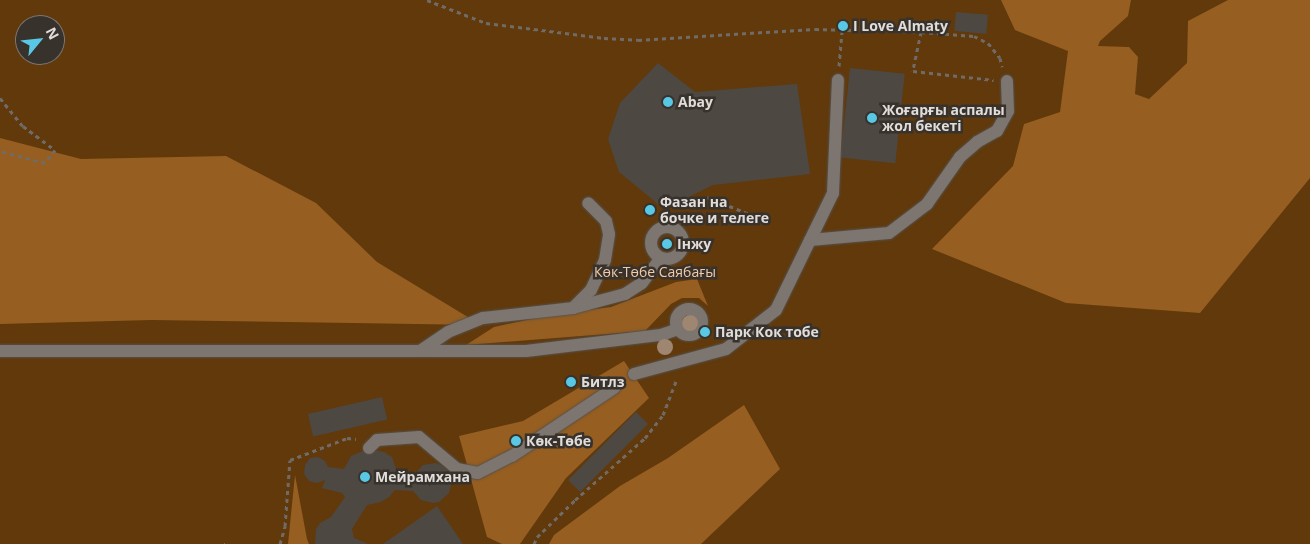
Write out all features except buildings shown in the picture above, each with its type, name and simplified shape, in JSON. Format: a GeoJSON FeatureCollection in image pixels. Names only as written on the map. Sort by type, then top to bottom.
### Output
{"type":"FeatureCollection","features":[{"type":"Feature","properties":{"kind":"street"},"geometry":{"type":"LineString","coordinates":[[634,374],[684,362],[726,349],[776,310],[833,193],[838,80]]}},
{"type":"Feature","properties":{"kind":"street"},"geometry":{"type":"LineString","coordinates":[[810,240],[889,232],[927,204],[960,157],[977,142],[997,131],[1008,111],[1007,81]]}},
{"type":"Feature","properties":{"kind":"street"},"geometry":{"type":"LineString","coordinates":[[573,308],[590,290],[605,260],[609,234],[606,221],[588,203]]}},
{"type":"Feature","properties":{"kind":"street"},"geometry":{"type":"LineString","coordinates":[[420,351],[448,332],[483,318],[573,308],[624,294],[642,283],[661,258]]}},
{"type":"Feature","properties":{"kind":"street"},"geometry":{"type":"LineString","coordinates":[[0,351],[526,351],[662,336],[678,329]]}},
{"type":"Feature","properties":{"kind":"street"},"geometry":{"type":"LineString","coordinates":[[373,444],[419,437],[457,469],[478,473],[512,456],[614,388]]}},
{"type":"Feature","properties":{"kind":"path"},"geometry":{"type":"LineString","coordinates":[[427,0],[486,23],[604,38],[638,40],[727,33],[842,30],[921,32],[974,36],[988,43],[1000,58],[1007,81]]}},
{"type":"Feature","properties":{"kind":"path"},"geometry":{"type":"LineString","coordinates":[[838,80],[842,30]]}},
{"type":"Feature","properties":{"kind":"path"},"geometry":{"type":"LineString","coordinates":[[921,32],[913,72],[978,80]]}},
{"type":"Feature","properties":{"kind":"path"},"geometry":{"type":"LineString","coordinates":[[0,98],[23,126],[55,150],[45,163],[0,150]]}},
{"type":"Feature","properties":{"kind":"path"},"geometry":{"type":"LineString","coordinates":[[707,197],[752,215]]}},
{"type":"Feature","properties":{"kind":"path"},"geometry":{"type":"LineString","coordinates":[[534,544],[537,537],[575,500],[645,438],[662,415],[684,362]]}},
{"type":"Feature","properties":{"kind":"path"},"geometry":{"type":"LineString","coordinates":[[280,544],[285,526],[290,460],[347,438],[373,444]]}},
{"type":"Feature","properties":{"kind":"green space","name":"Көк-Төбе Саябағы"},"geometry":{"type":"Polygon","coordinates":[[[0,0],[1310,0],[1310,544],[0,544],[0,0]]]}},
{"type":"Feature","properties":{"kind":"shaded area"},"geometry":{"type":"Polygon","coordinates":[[[1001,0],[1131,0],[1128,16],[1100,41],[1098,46],[1129,47],[1138,57],[1135,94],[1149,99],[1187,63],[1188,21],[1228,0],[1310,0],[1310,178],[1200,313],[1066,303],[932,249],[1013,166],[1024,124],[1060,112],[1068,51],[1015,30],[1001,0]]]}},
{"type":"Feature","properties":{"kind":"shaded area"},"geometry":{"type":"Polygon","coordinates":[[[0,138],[81,159],[226,156],[316,203],[377,262],[481,325],[151,320],[0,324],[0,138]]]}},
{"type":"Feature","properties":{"kind":"shaded area"},"geometry":{"type":"Polygon","coordinates":[[[697,279],[708,306],[699,298],[682,298],[671,304],[645,331],[466,345],[494,327],[550,315],[611,307],[676,282],[697,279]]]}},
{"type":"Feature","properties":{"kind":"shaded area"},"geometry":{"type":"Polygon","coordinates":[[[624,361],[649,398],[566,478],[520,544],[502,544],[487,537],[459,436],[523,421],[624,361]]]}},
{"type":"Feature","properties":{"kind":"shaded area"},"geometry":{"type":"Polygon","coordinates":[[[744,405],[780,469],[701,544],[549,544],[554,535],[620,486],[668,458],[744,405]]]}},
{"type":"Feature","properties":{"kind":"shaded area"},"geometry":{"type":"Polygon","coordinates":[[[295,475],[307,539],[309,544],[288,544],[295,475]]]}},
{"type":"Feature","properties":{"kind":"place","name":"I Love Almaty"},"geometry":{"type":"Point","coordinates":[843,26]}},
{"type":"Feature","properties":{"kind":"place","name":"Abay"},"geometry":{"type":"Point","coordinates":[668,102]}},
{"type":"Feature","properties":{"kind":"place","name":"Жоғарғы аспалы жол бекеті"},"geometry":{"type":"Point","coordinates":[872,118]}},
{"type":"Feature","properties":{"kind":"place","name":"Фазан на бочке и телеге"},"geometry":{"type":"Point","coordinates":[650,210]}},
{"type":"Feature","properties":{"kind":"place","name":"Інжу"},"geometry":{"type":"Point","coordinates":[667,244]}},
{"type":"Feature","properties":{"kind":"place","name":"Парк Кок тобе"},"geometry":{"type":"Point","coordinates":[705,332]}},
{"type":"Feature","properties":{"kind":"place","name":"Битлз"},"geometry":{"type":"Point","coordinates":[571,382]}},
{"type":"Feature","properties":{"kind":"place","name":"Көк-Төбе"},"geometry":{"type":"Point","coordinates":[516,441]}},
{"type":"Feature","properties":{"kind":"place","name":"Мейрамхана"},"geometry":{"type":"Point","coordinates":[365,477]}}]}
